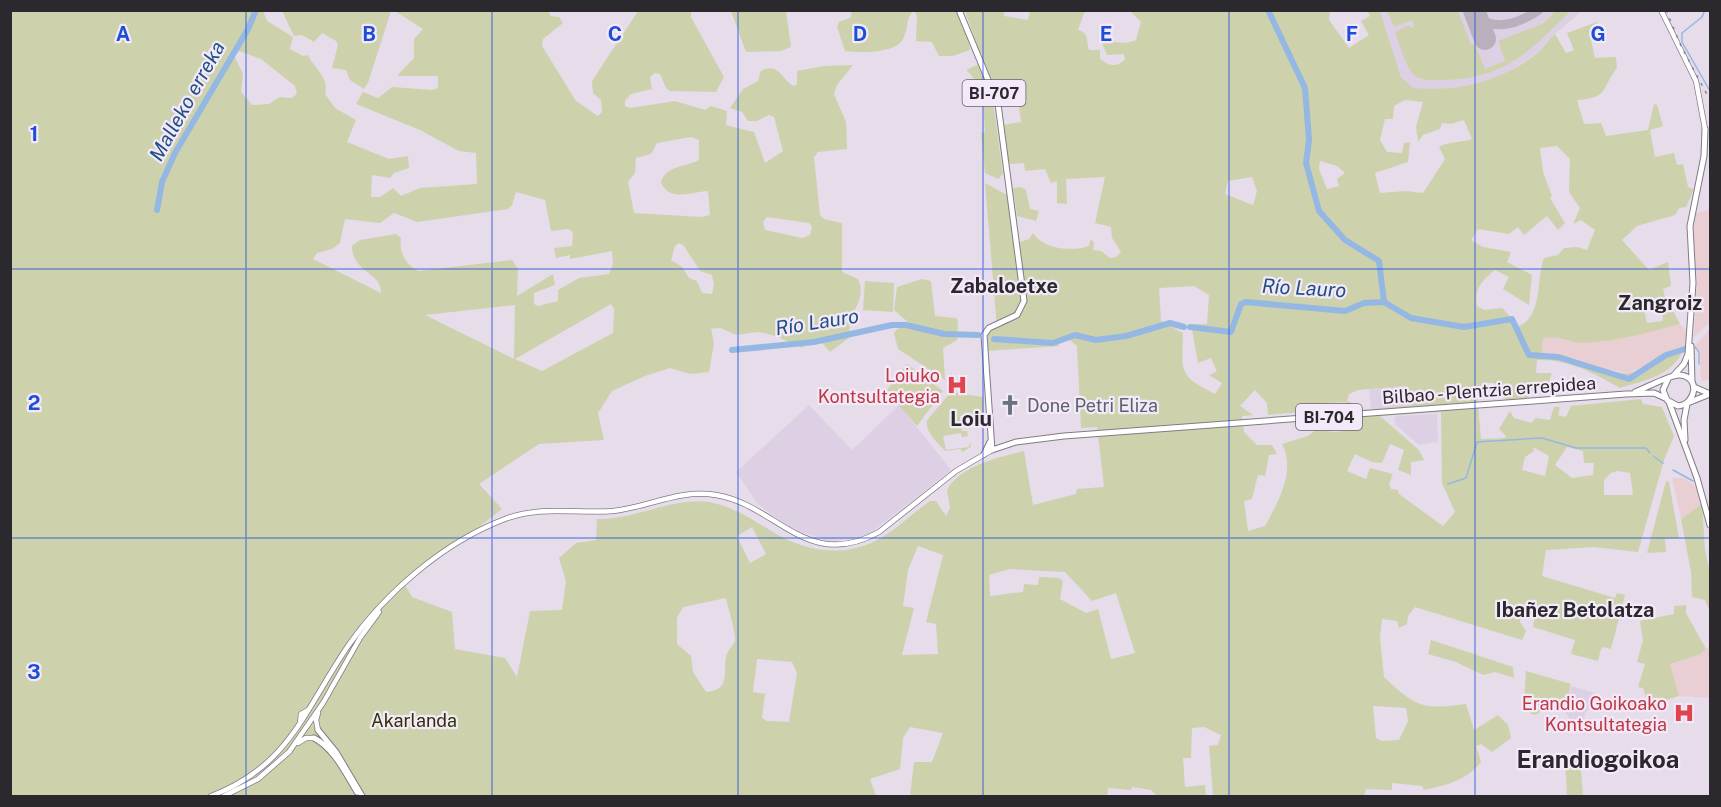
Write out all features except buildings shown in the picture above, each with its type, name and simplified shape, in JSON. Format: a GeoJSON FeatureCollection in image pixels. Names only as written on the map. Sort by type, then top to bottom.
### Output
{"type":"FeatureCollection","features":[{"type":"Feature","properties":{"kind":"main road","name":"BI-707"},"geometry":{"type":"LineString","coordinates":[[959,10],[998,104],[1024,301],[1020,312],[1014,318],[987,330],[983,346],[992,450]]}},
{"type":"Feature","properties":{"kind":"main road"},"geometry":{"type":"LineString","coordinates":[[1661,10],[1695,81],[1703,110],[1705,129],[1704,156],[1690,226],[1693,283],[1686,360],[1663,390],[1687,453],[1710,525]]}},
{"type":"Feature","properties":{"kind":"main road"},"geometry":{"type":"LineString","coordinates":[[1687,453],[1683,427],[1688,403],[1693,395],[1690,330]]}},
{"type":"Feature","properties":{"kind":"main road"},"geometry":{"type":"LineString","coordinates":[[1671,377],[1682,375],[1693,385],[1710,394]]}},
{"type":"Feature","properties":{"kind":"main road","name":"BI-704"},"geometry":{"type":"LineString","coordinates":[[1626,394],[1671,377]]}},
{"type":"Feature","properties":{"kind":"main road","name":"BI-704"},"geometry":{"type":"LineString","coordinates":[[1626,394],[1654,393],[1667,400]]}},
{"type":"Feature","properties":{"kind":"main road","name":"Bilbao - Plentzia errepidea"},"geometry":{"type":"LineString","coordinates":[[1010,444],[1032,440],[1626,394]]}},
{"type":"Feature","properties":{"kind":"main road"},"geometry":{"type":"LineString","coordinates":[[1667,400],[1678,406],[1710,394]]}},
{"type":"Feature","properties":{"kind":"main road"},"geometry":{"type":"LineString","coordinates":[[984,453],[991,439],[1010,444]]}},
{"type":"Feature","properties":{"kind":"main road","name":"BI-704"},"geometry":{"type":"LineString","coordinates":[[992,450],[1010,444]]}},
{"type":"Feature","properties":{"kind":"main road"},"geometry":{"type":"LineString","coordinates":[[361,796],[342,760],[318,730],[316,717],[368,627],[390,601],[458,547],[494,526],[532,513],[611,511],[672,496],[702,493],[740,502],[789,532],[809,540],[834,543],[867,539],[890,525],[956,471],[992,450]]}},
{"type":"Feature","properties":{"kind":"main road"},"geometry":{"type":"LineString","coordinates":[[254,775],[280,753],[299,728],[363,626],[399,589],[467,538],[516,517]]}},
{"type":"Feature","properties":{"kind":"main road"},"geometry":{"type":"LineString","coordinates":[[211,796],[273,763],[306,727],[327,688],[327,682]]}},
{"type":"Feature","properties":{"kind":"main road"},"geometry":{"type":"LineString","coordinates":[[289,752],[323,703]]}},
{"type":"Feature","properties":{"kind":"main road"},"geometry":{"type":"LineString","coordinates":[[306,727],[318,730]]}},
{"type":"Feature","properties":{"kind":"main road"},"geometry":{"type":"LineString","coordinates":[[306,727],[314,738],[325,745],[361,796]]}},
{"type":"Feature","properties":{"kind":"main road"},"geometry":{"type":"LineString","coordinates":[[224,796],[267,773],[302,739],[314,738]]}},
{"type":"Feature","properties":{"kind":"shaded area"},"geometry":{"type":"Polygon","coordinates":[[[1380,11],[1582,11],[1548,40],[1537,53],[1510,71],[1472,87],[1427,90],[1413,89],[1401,77],[1380,11]]]}},
{"type":"Feature","properties":{"kind":"shaded area"},"geometry":{"type":"Polygon","coordinates":[[[1710,210],[1710,322],[1694,337],[1697,283],[1693,232],[1695,213],[1710,210]]]}},
{"type":"Feature","properties":{"kind":"shaded area"},"geometry":{"type":"Polygon","coordinates":[[[1680,324],[1686,331],[1686,346],[1629,373],[1601,368],[1564,355],[1548,356],[1542,353],[1543,339],[1549,337],[1584,343],[1656,331],[1680,324]]]}},
{"type":"Feature","properties":{"kind":"shaded area"},"geometry":{"type":"Polygon","coordinates":[[[1710,329],[1710,380],[1701,381],[1700,351],[1695,346],[1710,329]]]}},
{"type":"Feature","properties":{"kind":"shaded area"},"geometry":{"type":"Polygon","coordinates":[[[1405,386],[1415,405],[1371,410],[1369,389],[1405,386]]]}},
{"type":"Feature","properties":{"kind":"shaded area"},"geometry":{"type":"Polygon","coordinates":[[[809,405],[852,450],[899,405],[951,470],[869,534],[853,539],[828,541],[788,527],[758,504],[736,472],[809,405]]]}},
{"type":"Feature","properties":{"kind":"shaded area"},"geometry":{"type":"Polygon","coordinates":[[[1437,414],[1438,442],[1419,445],[1396,425],[1394,420],[1396,416],[1437,414]]]}},
{"type":"Feature","properties":{"kind":"shaded area"},"geometry":{"type":"Polygon","coordinates":[[[1672,478],[1684,478],[1695,486],[1702,504],[1681,519],[1672,478]]]}},
{"type":"Feature","properties":{"kind":"shaded area"},"geometry":{"type":"Polygon","coordinates":[[[1710,646],[1710,698],[1679,696],[1670,664],[1699,655],[1710,646]]]}},
{"type":"Feature","properties":{"kind":"shaded area"},"geometry":{"type":"Polygon","coordinates":[[[1572,686],[1594,693],[1590,707],[1585,713],[1583,725],[1568,726],[1569,718],[1561,705],[1561,700],[1567,701],[1572,686]]]}},
{"type":"Feature","properties":{"kind":"green space"},"geometry":{"type":"Polygon","coordinates":[[[956,10],[958,13],[964,11],[970,50],[953,56],[939,56],[932,42],[916,41],[917,16],[914,11],[900,43],[878,51],[845,51],[837,27],[839,22],[850,18],[852,11],[956,10]]]}},
{"type":"Feature","properties":{"kind":"green space","name":"Akarlanda"},"geometry":{"type":"Polygon","coordinates":[[[10,11],[263,11],[267,21],[293,37],[290,49],[303,56],[308,55],[323,78],[325,94],[335,108],[356,120],[347,142],[389,159],[408,156],[409,168],[394,173],[390,178],[372,175],[371,197],[380,197],[393,188],[401,196],[420,188],[477,184],[476,153],[459,151],[420,130],[356,104],[363,92],[378,98],[392,87],[432,90],[438,88],[438,76],[397,76],[414,58],[414,39],[423,29],[395,11],[548,11],[551,16],[559,17],[563,23],[543,39],[542,46],[576,101],[598,116],[602,112],[601,100],[593,93],[592,81],[638,11],[691,11],[691,17],[724,77],[716,92],[670,91],[666,88],[660,74],[655,73],[650,77],[652,89],[631,94],[625,101],[625,106],[630,108],[675,101],[705,110],[711,106],[727,111],[726,125],[754,132],[765,163],[783,151],[774,117],[769,115],[757,121],[748,121],[742,112],[730,108],[743,89],[758,81],[761,71],[767,69],[776,70],[794,86],[797,84],[797,71],[824,66],[853,65],[837,85],[834,94],[846,122],[847,149],[818,152],[814,157],[820,215],[824,219],[842,223],[842,272],[858,279],[861,290],[855,310],[849,319],[850,337],[830,352],[822,343],[810,343],[802,348],[764,333],[734,334],[722,329],[711,329],[714,343],[709,372],[690,374],[670,368],[612,391],[598,413],[604,440],[539,444],[479,484],[502,509],[405,585],[412,597],[452,612],[455,649],[505,658],[517,677],[530,611],[562,610],[566,581],[559,558],[576,543],[596,540],[597,519],[625,516],[667,505],[695,501],[709,502],[734,510],[797,544],[838,551],[852,549],[879,539],[930,501],[936,501],[946,516],[950,508],[947,490],[961,474],[981,464],[1024,451],[1033,505],[1076,494],[1077,489],[1104,487],[1097,427],[1081,428],[1077,346],[1066,337],[1059,338],[1059,346],[987,351],[988,332],[997,327],[985,183],[1007,195],[1014,244],[1029,239],[1033,233],[1043,243],[1066,249],[1089,246],[1091,239],[1094,243],[1093,250],[1101,251],[1110,258],[1116,257],[1121,252],[1112,238],[1111,227],[1095,223],[1105,177],[1066,179],[1067,204],[1057,203],[1057,181],[1051,183],[1045,169],[1025,171],[1024,163],[1008,164],[1003,125],[1021,122],[1019,106],[1013,94],[1016,89],[1010,86],[993,101],[1003,174],[998,179],[985,173],[981,133],[985,132],[982,99],[976,83],[966,70],[979,64],[983,55],[979,51],[965,11],[1004,11],[1004,16],[1028,20],[1030,11],[1089,11],[1084,13],[1078,30],[1086,35],[1089,50],[1100,50],[1100,59],[1113,65],[1125,59],[1124,54],[1107,55],[1101,41],[1102,33],[1107,31],[1114,42],[1127,43],[1136,40],[1141,22],[1130,11],[1330,11],[1329,20],[1349,48],[1369,35],[1361,21],[1370,16],[1367,11],[1380,11],[1401,77],[1413,88],[1429,89],[1478,83],[1508,72],[1536,54],[1555,34],[1566,53],[1574,50],[1567,33],[1597,22],[1595,36],[1591,40],[1595,58],[1616,57],[1617,68],[1600,94],[1588,99],[1577,100],[1584,124],[1601,123],[1606,136],[1648,130],[1654,104],[1657,105],[1663,126],[1650,130],[1655,157],[1674,153],[1677,165],[1683,164],[1688,187],[1694,189],[1686,207],[1679,208],[1675,215],[1637,226],[1622,240],[1649,270],[1668,262],[1671,286],[1663,289],[1666,304],[1644,309],[1647,323],[1663,321],[1662,310],[1671,307],[1680,324],[1596,342],[1579,343],[1553,338],[1543,339],[1542,353],[1561,354],[1618,373],[1634,372],[1684,347],[1674,364],[1658,375],[1620,388],[1570,364],[1537,360],[1536,373],[1552,373],[1548,384],[1536,386],[1527,399],[1507,400],[1495,392],[1495,383],[1482,383],[1477,394],[1481,439],[1505,438],[1506,436],[1499,429],[1510,411],[1514,418],[1532,423],[1535,418],[1550,420],[1554,407],[1560,407],[1558,415],[1566,417],[1571,406],[1641,399],[1643,404],[1662,407],[1674,436],[1664,460],[1638,552],[1593,547],[1546,550],[1542,576],[1615,598],[1617,593],[1625,595],[1611,649],[1604,647],[1601,649],[1598,661],[1571,654],[1575,640],[1533,627],[1535,615],[1521,610],[1520,622],[1526,631],[1522,640],[1415,607],[1408,616],[1407,624],[1399,628],[1397,621],[1382,619],[1380,638],[1384,677],[1404,695],[1429,706],[1466,704],[1474,730],[1498,715],[1508,725],[1511,738],[1492,752],[1481,744],[1476,746],[1481,762],[1469,774],[1448,784],[1424,790],[1422,786],[1392,783],[1392,790],[1366,789],[1364,796],[1213,796],[1209,746],[1218,745],[1221,735],[1204,727],[1192,728],[1191,758],[1183,758],[1185,787],[1205,785],[1206,796],[1157,796],[1151,790],[1132,787],[1131,790],[1108,788],[1107,796],[910,796],[914,762],[932,762],[943,733],[910,727],[903,738],[900,769],[870,779],[876,796],[11,796],[10,11]],[[239,51],[234,55],[243,74],[241,92],[252,105],[269,104],[280,97],[291,98],[297,94],[295,86],[261,59],[239,51]],[[1405,100],[1394,106],[1393,119],[1385,119],[1380,140],[1387,152],[1402,153],[1404,143],[1410,142],[1408,162],[1375,173],[1380,193],[1406,191],[1423,193],[1445,159],[1439,147],[1472,139],[1464,120],[1451,124],[1442,123],[1440,129],[1423,135],[1418,142],[1416,127],[1423,102],[1405,100]],[[691,137],[657,143],[651,154],[636,158],[635,173],[628,182],[634,213],[702,217],[710,215],[708,191],[675,194],[665,189],[661,183],[666,173],[699,160],[699,140],[691,137]],[[1557,146],[1540,148],[1543,172],[1552,196],[1550,198],[1565,223],[1558,230],[1547,216],[1524,235],[1518,227],[1509,234],[1478,229],[1471,240],[1483,247],[1511,252],[1507,262],[1532,275],[1529,305],[1503,289],[1509,277],[1495,270],[1486,277],[1478,290],[1477,306],[1484,310],[1502,308],[1519,326],[1527,321],[1535,306],[1544,258],[1558,255],[1564,248],[1577,247],[1587,250],[1595,230],[1581,220],[1573,224],[1580,208],[1569,192],[1570,159],[1557,146]],[[1320,161],[1319,169],[1327,189],[1339,186],[1337,179],[1345,173],[1337,166],[1320,161]],[[1252,177],[1228,181],[1225,194],[1253,205],[1257,191],[1252,177]],[[516,192],[512,205],[508,209],[417,222],[394,213],[380,223],[345,219],[340,243],[332,249],[317,253],[313,259],[381,293],[377,281],[357,262],[352,246],[360,240],[396,234],[401,238],[404,257],[418,271],[512,260],[518,269],[517,296],[553,274],[555,285],[534,293],[534,304],[538,306],[558,301],[558,290],[579,278],[609,274],[613,264],[612,251],[570,259],[570,255],[556,258],[554,248],[572,246],[573,232],[568,229],[551,231],[545,200],[516,192]],[[767,217],[763,222],[765,230],[802,238],[810,235],[812,227],[809,223],[767,217]],[[679,243],[675,246],[671,260],[682,267],[689,278],[697,281],[702,293],[712,294],[714,285],[712,275],[700,271],[684,246],[679,243]],[[1194,286],[1159,288],[1161,321],[1183,333],[1183,365],[1188,377],[1215,394],[1222,383],[1209,375],[1217,371],[1211,358],[1198,363],[1191,324],[1207,324],[1209,295],[1194,286]],[[611,304],[515,359],[542,371],[613,333],[614,309],[611,304]],[[515,305],[425,315],[514,359],[515,305]],[[1405,386],[1358,390],[1349,394],[1347,401],[1351,403],[1353,411],[1414,405],[1405,386]],[[1255,390],[1240,406],[1253,415],[1242,416],[1244,432],[1257,445],[1272,445],[1277,454],[1269,455],[1265,476],[1258,475],[1252,499],[1244,501],[1248,531],[1265,526],[1280,497],[1287,465],[1282,444],[1308,436],[1316,430],[1335,432],[1348,430],[1346,402],[1327,403],[1326,410],[1268,415],[1267,403],[1255,390]],[[1441,412],[1380,416],[1419,450],[1424,460],[1411,462],[1411,475],[1398,470],[1404,450],[1390,444],[1382,463],[1372,462],[1355,454],[1347,471],[1366,479],[1370,468],[1393,474],[1389,484],[1391,489],[1398,490],[1399,494],[1443,526],[1455,512],[1442,483],[1441,412]],[[1533,447],[1534,451],[1525,457],[1522,470],[1545,476],[1549,456],[1533,447]],[[1567,447],[1555,465],[1572,478],[1593,475],[1594,463],[1584,463],[1583,451],[1567,447]],[[1617,471],[1604,480],[1604,495],[1633,495],[1630,473],[1617,471]],[[752,527],[737,536],[750,563],[766,554],[752,527]],[[918,546],[908,570],[903,606],[914,608],[902,655],[938,654],[936,624],[926,622],[943,555],[918,546]],[[1009,569],[989,575],[990,596],[1023,592],[1024,584],[1038,585],[1039,577],[1059,578],[1063,581],[1060,599],[1086,613],[1098,609],[1111,659],[1135,653],[1116,593],[1092,601],[1065,572],[1009,569]],[[726,598],[683,607],[677,618],[677,644],[691,656],[693,672],[706,692],[714,691],[723,684],[727,655],[735,641],[726,598]],[[757,659],[753,692],[765,694],[762,718],[767,721],[789,722],[797,673],[792,662],[757,659]],[[1373,706],[1376,738],[1382,741],[1399,740],[1408,721],[1406,708],[1373,706]]]}},
{"type":"Feature","properties":{"kind":"green space"},"geometry":{"type":"Polygon","coordinates":[[[282,11],[391,11],[368,83],[364,89],[350,80],[346,70],[332,68],[338,45],[336,41],[322,33],[314,42],[302,35],[294,36],[282,11]]]}},
{"type":"Feature","properties":{"kind":"green space"},"geometry":{"type":"Polygon","coordinates":[[[731,11],[786,11],[791,47],[781,51],[746,52],[731,11]]]}},
{"type":"Feature","properties":{"kind":"green space"},"geometry":{"type":"Polygon","coordinates":[[[1387,11],[1458,11],[1471,45],[1475,44],[1485,69],[1505,61],[1498,41],[1544,23],[1555,11],[1571,11],[1529,50],[1501,68],[1466,78],[1424,80],[1411,71],[1395,32],[1409,25],[1411,28],[1414,27],[1412,20],[1394,27],[1387,11]]]}},
{"type":"Feature","properties":{"kind":"green space"},"geometry":{"type":"Polygon","coordinates":[[[1021,187],[1026,190],[1030,209],[1039,211],[1036,221],[1017,216],[1013,188],[1021,187]]]}},
{"type":"Feature","properties":{"kind":"green space"},"geometry":{"type":"Polygon","coordinates":[[[922,279],[931,281],[935,316],[956,318],[958,321],[957,340],[943,348],[945,380],[898,349],[894,333],[897,329],[910,324],[894,310],[897,287],[922,279]]]}},
{"type":"Feature","properties":{"kind":"green space"},"geometry":{"type":"Polygon","coordinates":[[[865,281],[894,283],[893,312],[863,310],[865,281]]]}},
{"type":"Feature","properties":{"kind":"green space"},"geometry":{"type":"Polygon","coordinates":[[[907,364],[943,391],[917,426],[886,391],[907,364]]]}},
{"type":"Feature","properties":{"kind":"green space"},"geometry":{"type":"Polygon","coordinates":[[[951,392],[983,397],[984,415],[960,416],[962,431],[967,431],[968,436],[962,437],[961,433],[943,436],[946,450],[969,447],[970,442],[971,447],[962,452],[961,449],[945,451],[932,437],[927,425],[927,420],[951,392]]]}},
{"type":"Feature","properties":{"kind":"green space"},"geometry":{"type":"Polygon","coordinates":[[[1666,481],[1669,482],[1679,538],[1665,539],[1666,552],[1647,553],[1666,481]]]}},
{"type":"Feature","properties":{"kind":"green space"},"geometry":{"type":"Polygon","coordinates":[[[1702,504],[1705,550],[1710,573],[1710,612],[1705,600],[1692,597],[1691,572],[1681,519],[1702,504]]]}},
{"type":"Feature","properties":{"kind":"green space"},"geometry":{"type":"Polygon","coordinates":[[[1686,605],[1686,613],[1706,649],[1699,655],[1670,664],[1679,696],[1649,705],[1643,688],[1638,687],[1645,664],[1637,662],[1643,640],[1640,621],[1674,614],[1674,606],[1686,605]]]}},
{"type":"Feature","properties":{"kind":"green space"},"geometry":{"type":"Polygon","coordinates":[[[1431,640],[1513,667],[1514,678],[1495,672],[1483,675],[1456,662],[1428,654],[1431,640]]]}},
{"type":"Feature","properties":{"kind":"green space"},"geometry":{"type":"Polygon","coordinates":[[[1526,671],[1571,684],[1567,702],[1561,700],[1535,715],[1531,714],[1524,700],[1526,671]]]}},
{"type":"Feature","properties":{"kind":"green space"},"geometry":{"type":"Polygon","coordinates":[[[1580,760],[1583,796],[1567,796],[1565,762],[1580,760]]]}},
{"type":"Feature","properties":{"kind":"waterway","name":"Malleko erreka"},"geometry":{"type":"LineString","coordinates":[[157,210],[162,182],[175,153],[248,29],[256,10]]}},
{"type":"Feature","properties":{"kind":"waterway"},"geometry":{"type":"LineString","coordinates":[[1268,10],[1305,88],[1309,140],[1306,163],[1319,211],[1345,240],[1379,261],[1384,302]]}},
{"type":"Feature","properties":{"kind":"waterway"},"geometry":{"type":"LineString","coordinates":[[1705,10],[1702,17],[1682,33],[1682,42],[1710,91]]}},
{"type":"Feature","properties":{"kind":"waterway","name":"Río Lauro"},"geometry":{"type":"LineString","coordinates":[[1190,327],[1231,332],[1241,304],[1246,302],[1345,311],[1364,303],[1384,302],[1411,318],[1464,327],[1512,319],[1529,355],[1558,357],[1629,379],[1666,355],[1685,349]]}},
{"type":"Feature","properties":{"kind":"waterway","name":"Río Lauro"},"geometry":{"type":"LineString","coordinates":[[994,339],[1053,343],[1075,335],[1096,340],[1126,336],[1170,323],[1184,327]]}},
{"type":"Feature","properties":{"kind":"waterway","name":"Río Lauro"},"geometry":{"type":"LineString","coordinates":[[732,350],[814,342],[892,325],[906,325],[944,334],[978,335]]}},
{"type":"Feature","properties":{"kind":"waterway","name":"Río Lauro"},"geometry":{"type":"LineString","coordinates":[[1695,347],[1699,352],[1699,364]]}},
{"type":"Feature","properties":{"kind":"waterway"},"geometry":{"type":"LineString","coordinates":[[1448,484],[1466,478],[1477,442],[1542,438],[1576,448],[1646,448],[1650,453]]}},
{"type":"Feature","properties":{"kind":"waterway"},"geometry":{"type":"LineString","coordinates":[[1653,456],[1663,463]]}},
{"type":"Feature","properties":{"kind":"waterway"},"geometry":{"type":"LineString","coordinates":[[1673,470],[1693,481]]}},
{"type":"Feature","properties":{"kind":"taxiway"},"geometry":{"type":"LineString","coordinates":[[1475,13],[1489,23],[1497,25],[1515,22],[1539,10]]}},
{"type":"Feature","properties":{"kind":"runway"},"geometry":{"type":"LineString","coordinates":[[1474,10],[1485,39]]}},
{"type":"Feature","properties":{"kind":"railway"},"geometry":{"type":"LineString","coordinates":[[1666,10],[1681,46],[1710,100]]}},
{"type":"Feature","properties":{"kind":"place","name":"Loiuko Kontsultategia"},"geometry":{"type":"Point","coordinates":[957,385]}},
{"type":"Feature","properties":{"kind":"place","name":"Done Petri Eliza"},"geometry":{"type":"Point","coordinates":[1010,405]}},
{"type":"Feature","properties":{"kind":"place","name":"Erandio Goikoako Kontsultategia"},"geometry":{"type":"Point","coordinates":[1684,713]}},
{"type":"Feature","properties":{"kind":"district","name":"Zabaloetxe"},"geometry":{"type":"Point","coordinates":[1004,286]}},
{"type":"Feature","properties":{"kind":"district","name":"Zangroiz"},"geometry":{"type":"Point","coordinates":[1660,303]}},
{"type":"Feature","properties":{"kind":"district","name":"Loiu"},"geometry":{"type":"Point","coordinates":[971,418]}},
{"type":"Feature","properties":{"kind":"district","name":"Ibañez Betolatza"},"geometry":{"type":"Point","coordinates":[1575,610]}},
{"type":"Feature","properties":{"kind":"district","name":"Erandiogoikoa"},"geometry":{"type":"Point","coordinates":[1598,759]}}]}
